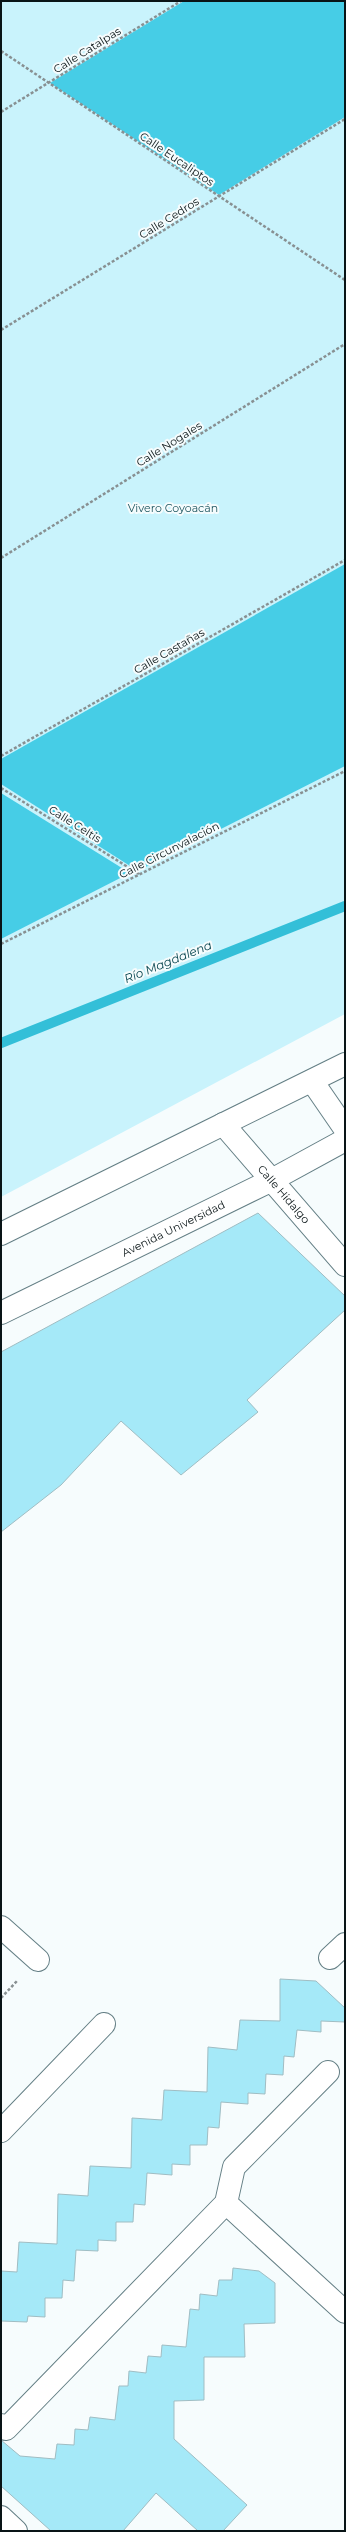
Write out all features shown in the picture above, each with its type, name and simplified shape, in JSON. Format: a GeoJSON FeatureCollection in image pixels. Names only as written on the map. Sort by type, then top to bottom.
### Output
{"type":"FeatureCollection","features":[{"type":"Feature","properties":{"kind":"street"},"geometry":{"type":"LineString","coordinates":[[1,1234],[345,1064]]}},
{"type":"Feature","properties":{"kind":"street"},"geometry":{"type":"LineString","coordinates":[[312,1081],[345,1129]]}},
{"type":"Feature","properties":{"kind":"street","name":"Calle Hidalgo"},"geometry":{"type":"LineString","coordinates":[[223,1124],[270,1181],[345,1265]]}},
{"type":"Feature","properties":{"kind":"street","name":"Avenida Universidad"},"geometry":{"type":"LineString","coordinates":[[1,1313],[270,1181],[345,1140]]}},
{"type":"Feature","properties":{"kind":"street"},"geometry":{"type":"LineString","coordinates":[[1,1927],[38,1960]]}},
{"type":"Feature","properties":{"kind":"street"},"geometry":{"type":"LineString","coordinates":[[1,2131],[104,2024]]}},
{"type":"Feature","properties":{"kind":"street"},"geometry":{"type":"LineString","coordinates":[[1,2425],[6,2429],[226,2203],[234,2167],[328,2072]]}},
{"type":"Feature","properties":{"kind":"street"},"geometry":{"type":"LineString","coordinates":[[226,2203],[345,2312]]}},
{"type":"Feature","properties":{"kind":"street"},"geometry":{"type":"LineString","coordinates":[[1,2517],[16,2531]]}},
{"type":"Feature","properties":{"kind":"path","name":"Calle Catalpas"},"geometry":{"type":"LineString","coordinates":[[1,112],[181,1]]}},
{"type":"Feature","properties":{"kind":"path","name":"Calle Eucaliptos"},"geometry":{"type":"LineString","coordinates":[[1,51],[345,280]]}},
{"type":"Feature","properties":{"kind":"path","name":"Calle Cedros"},"geometry":{"type":"LineString","coordinates":[[1,330],[345,119]]}},
{"type":"Feature","properties":{"kind":"path","name":"Calle Nogales"},"geometry":{"type":"LineString","coordinates":[[1,558],[345,344]]}},
{"type":"Feature","properties":{"kind":"path","name":"Calle Castañas"},"geometry":{"type":"LineString","coordinates":[[1,756],[345,560]]}},
{"type":"Feature","properties":{"kind":"path","name":"Calle Circunvalación"},"geometry":{"type":"LineString","coordinates":[[1,944],[345,772]]}},
{"type":"Feature","properties":{"kind":"path","name":"Calle Celtis"},"geometry":{"type":"LineString","coordinates":[[1,788],[140,874]]}},
{"type":"Feature","properties":{"kind":"green space","name":"Vivero Coyoacán"},"geometry":{"type":"Polygon","coordinates":[[[1,1],[345,1],[345,1014],[1,1197],[1,1]]]}},
{"type":"Feature","properties":{"kind":"shaded area"},"geometry":{"type":"Polygon","coordinates":[[[184,1],[345,1],[345,117],[219,195],[50,83],[184,1]]]}},
{"type":"Feature","properties":{"kind":"shaded area"},"geometry":{"type":"Polygon","coordinates":[[[345,564],[345,766],[138,871],[1,784],[1,759],[345,564]]]}},
{"type":"Feature","properties":{"kind":"shaded area"},"geometry":{"type":"Polygon","coordinates":[[[1,793],[130,873],[1,939],[1,793]]]}},
{"type":"Feature","properties":{"kind":"building"},"geometry":{"type":"Polygon","coordinates":[[[258,1213],[345,1296],[345,1310],[247,1400],[258,1412],[181,1475],[121,1421],[61,1485],[1,1532],[1,1352],[258,1213]]]}},
{"type":"Feature","properties":{"kind":"building"},"geometry":{"type":"Polygon","coordinates":[[[280,1979],[316,1981],[345,2008],[345,2022],[321,2021],[321,2032],[297,2030],[294,2057],[284,2056],[283,2075],[266,2074],[265,2094],[248,2093],[248,2104],[221,2102],[219,2128],[208,2127],[207,2145],[190,2145],[190,2165],[172,2164],[172,2175],[147,2173],[145,2205],[134,2204],[133,2222],[116,2222],[116,2241],[98,2240],[98,2251],[76,2250],[74,2281],[63,2280],[62,2298],[45,2298],[45,2317],[28,2316],[27,2322],[1,2321],[1,2271],[17,2272],[19,2242],[57,2244],[58,2194],[88,2196],[90,2166],[131,2168],[132,2118],[162,2120],[164,2090],[207,2092],[208,2047],[237,2050],[240,2020],[280,2021],[280,1979]]]}},
{"type":"Feature","properties":{"kind":"building"},"geometry":{"type":"Polygon","coordinates":[[[233,2268],[259,2271],[275,2283],[275,2323],[244,2324],[245,2357],[204,2357],[204,2400],[174,2401],[174,2439],[247,2505],[223,2531],[198,2531],[156,2493],[123,2531],[51,2531],[1,2486],[1,2440],[20,2456],[55,2459],[57,2444],[74,2445],[75,2429],[88,2430],[90,2417],[115,2420],[119,2386],[128,2386],[129,2371],[146,2373],[148,2356],[161,2357],[162,2345],[186,2347],[190,2309],[199,2310],[200,2294],[217,2296],[219,2280],[232,2280],[233,2268]]]}},
{"type":"Feature","properties":{"kind":"waterway","name":"Río Magdalena"},"geometry":{"type":"LineString","coordinates":[[1,1043],[345,906]]}}]}
